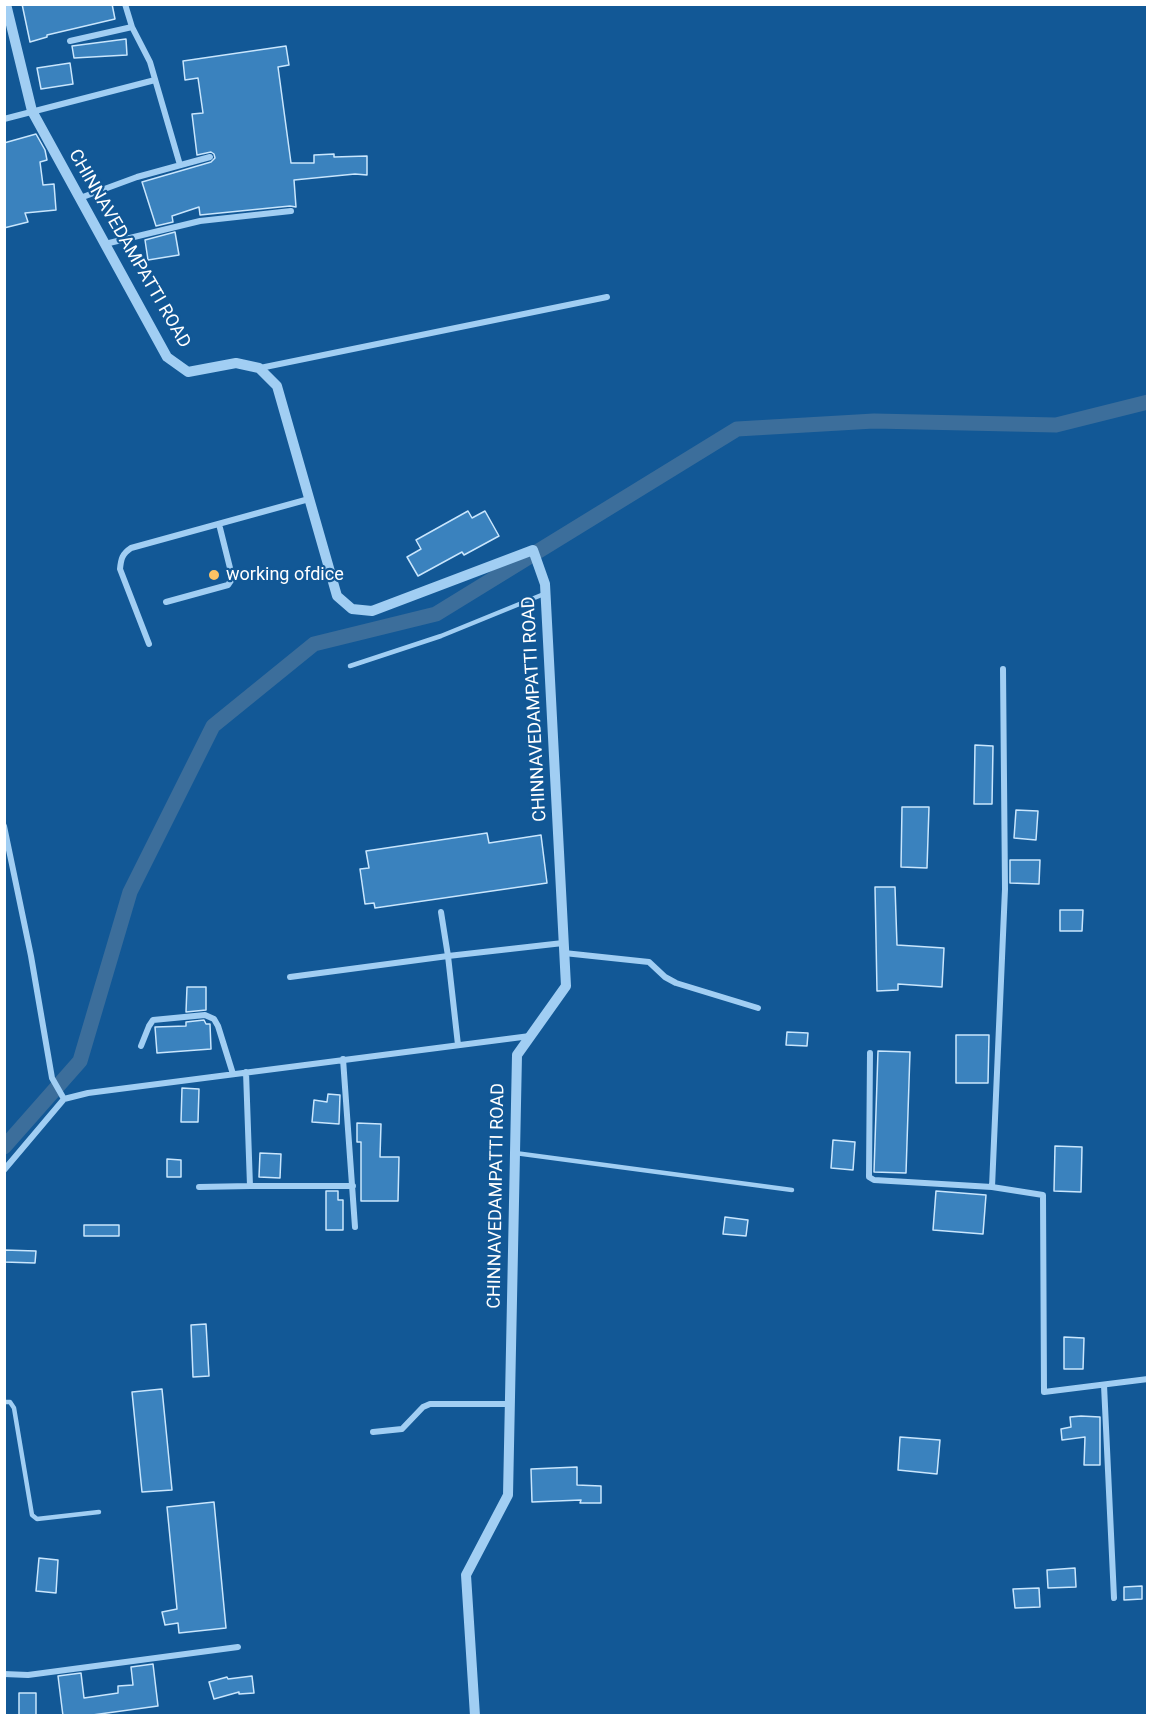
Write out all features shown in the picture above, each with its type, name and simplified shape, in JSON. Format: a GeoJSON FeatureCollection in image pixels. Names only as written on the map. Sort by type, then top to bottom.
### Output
{"type":"FeatureCollection","features":[{"type":"Feature","properties":{"kind":"street","name":"CHINNAVEDAMPATTI ROAD"},"geometry":{"type":"LineString","coordinates":[[6,4],[32,111],[167,357],[188,372],[236,363],[259,368],[277,386],[337,596],[352,609],[372,611],[533,550],[545,589],[566,986],[517,1055],[508,1495],[466,1575],[475,1716]]}},
{"type":"Feature","properties":{"kind":"street"},"geometry":{"type":"LineString","coordinates":[[125,4],[132,27],[150,62],[180,165]]}},
{"type":"Feature","properties":{"kind":"street"},"geometry":{"type":"LineString","coordinates":[[70,41],[132,27]]}},
{"type":"Feature","properties":{"kind":"street"},"geometry":{"type":"LineString","coordinates":[[4,119],[155,80]]}},
{"type":"Feature","properties":{"kind":"street"},"geometry":{"type":"LineString","coordinates":[[80,198],[210,157]]}},
{"type":"Feature","properties":{"kind":"street"},"geometry":{"type":"LineString","coordinates":[[105,244],[200,220],[291,211]]}},
{"type":"Feature","properties":{"kind":"street"},"geometry":{"type":"LineString","coordinates":[[259,368],[607,297]]}},
{"type":"Feature","properties":{"kind":"street"},"geometry":{"type":"LineString","coordinates":[[149,644],[120,569],[121,559],[125,552],[131,548],[309,499]]}},
{"type":"Feature","properties":{"kind":"street"},"geometry":{"type":"LineString","coordinates":[[166,602],[228,585],[232,579],[231,572],[219,524]]}},
{"type":"Feature","properties":{"kind":"street"},"geometry":{"type":"LineString","coordinates":[[992,1187],[1005,889],[1003,669]]}},
{"type":"Feature","properties":{"kind":"street"},"geometry":{"type":"LineString","coordinates":[[4,826],[31,956],[52,1077],[64,1099]]}},
{"type":"Feature","properties":{"kind":"street"},"geometry":{"type":"LineString","coordinates":[[441,912],[458,1045]]}},
{"type":"Feature","properties":{"kind":"street"},"geometry":{"type":"LineString","coordinates":[[290,976],[448,956],[564,948],[649,963],[676,983],[758,1008]]}},
{"type":"Feature","properties":{"kind":"street"},"geometry":{"type":"LineString","coordinates":[[141,1046],[153,1020],[206,1015],[214,1019],[218,1026],[233,1074]]}},
{"type":"Feature","properties":{"kind":"street"},"geometry":{"type":"LineString","coordinates":[[4,1170],[64,1099],[88,1093],[530,1036]]}},
{"type":"Feature","properties":{"kind":"street"},"geometry":{"type":"LineString","coordinates":[[870,1053],[869,1177],[874,1180],[992,1187],[1043,1195],[1044,1392],[1148,1379]]}},
{"type":"Feature","properties":{"kind":"street"},"geometry":{"type":"LineString","coordinates":[[343,1059],[355,1227]]}},
{"type":"Feature","properties":{"kind":"street"},"geometry":{"type":"LineString","coordinates":[[246,1072],[250,1186]]}},
{"type":"Feature","properties":{"kind":"street"},"geometry":{"type":"LineString","coordinates":[[199,1187],[352,1186]]}},
{"type":"Feature","properties":{"kind":"street"},"geometry":{"type":"LineString","coordinates":[[1104,1384],[1114,1598]]}},
{"type":"Feature","properties":{"kind":"street"},"geometry":{"type":"LineString","coordinates":[[373,1432],[402,1429],[423,1407],[430,1404],[510,1404]]}},
{"type":"Feature","properties":{"kind":"street"},"geometry":{"type":"LineString","coordinates":[[4,1674],[28,1675],[238,1647]]}},
{"type":"Feature","properties":{"kind":"lane"},"geometry":{"type":"LineString","coordinates":[[350,666],[441,636],[545,589]]}},
{"type":"Feature","properties":{"kind":"lane"},"geometry":{"type":"LineString","coordinates":[[515,1153],[792,1190]]}},
{"type":"Feature","properties":{"kind":"lane"},"geometry":{"type":"LineString","coordinates":[[4,1402],[10,1402],[14,1408],[32,1515],[37,1519],[99,1512]]}},
{"type":"Feature","properties":{"kind":"building"},"geometry":{"type":"Polygon","coordinates":[[[22,4],[112,4],[115,19],[47,35],[47,37],[30,42],[22,4]]]}},
{"type":"Feature","properties":{"kind":"building"},"geometry":{"type":"Polygon","coordinates":[[[126,39],[127,55],[74,58],[72,46],[126,39]]]}},
{"type":"Feature","properties":{"kind":"building"},"geometry":{"type":"Polygon","coordinates":[[[286,46],[289,65],[278,67],[291,163],[314,163],[314,155],[367,156],[367,175],[355,174],[294,180],[296,207],[200,215],[199,207],[172,216],[173,222],[156,226],[142,182],[211,162],[215,158],[211,152],[197,155],[192,114],[203,113],[198,78],[185,80],[183,61],[286,46]]]}},
{"type":"Feature","properties":{"kind":"building"},"geometry":{"type":"Polygon","coordinates":[[[70,63],[73,84],[41,89],[37,68],[70,63]]]}},
{"type":"Feature","properties":{"kind":"building"},"geometry":{"type":"Polygon","coordinates":[[[36,134],[45,150],[47,160],[40,162],[43,185],[54,184],[56,210],[25,213],[28,222],[4,228],[4,143],[36,134]]]}},
{"type":"Feature","properties":{"kind":"building"},"geometry":{"type":"Polygon","coordinates":[[[175,232],[179,255],[148,260],[145,240],[175,232]]]}},
{"type":"Feature","properties":{"kind":"building"},"geometry":{"type":"Polygon","coordinates":[[[468,511],[472,518],[485,511],[499,536],[464,555],[462,552],[418,576],[407,557],[421,549],[416,540],[468,511]]]}},
{"type":"Feature","properties":{"kind":"building"},"geometry":{"type":"Polygon","coordinates":[[[975,745],[993,746],[992,804],[974,804],[975,745]]]}},
{"type":"Feature","properties":{"kind":"building"},"geometry":{"type":"Polygon","coordinates":[[[902,807],[929,807],[927,868],[901,867],[902,807]]]}},
{"type":"Feature","properties":{"kind":"building"},"geometry":{"type":"Polygon","coordinates":[[[1016,810],[1038,811],[1036,840],[1014,838],[1016,810]]]}},
{"type":"Feature","properties":{"kind":"building"},"geometry":{"type":"Polygon","coordinates":[[[487,833],[489,843],[541,835],[547,883],[375,908],[374,903],[365,904],[360,869],[369,868],[366,851],[487,833]]]}},
{"type":"Feature","properties":{"kind":"building"},"geometry":{"type":"Polygon","coordinates":[[[1010,860],[1040,860],[1039,884],[1010,883],[1010,860]]]}},
{"type":"Feature","properties":{"kind":"building"},"geometry":{"type":"Polygon","coordinates":[[[875,887],[895,887],[897,945],[944,948],[942,987],[898,984],[898,990],[877,991],[875,887]]]}},
{"type":"Feature","properties":{"kind":"building"},"geometry":{"type":"Polygon","coordinates":[[[1060,910],[1083,910],[1082,931],[1060,931],[1060,910]]]}},
{"type":"Feature","properties":{"kind":"building"},"geometry":{"type":"Polygon","coordinates":[[[187,987],[206,987],[206,1010],[186,1012],[187,987]]]}},
{"type":"Feature","properties":{"kind":"building"},"geometry":{"type":"Polygon","coordinates":[[[204,1020],[206,1024],[210,1024],[211,1049],[157,1053],[155,1027],[186,1026],[186,1022],[204,1020]]]}},
{"type":"Feature","properties":{"kind":"building"},"geometry":{"type":"Polygon","coordinates":[[[787,1032],[808,1033],[807,1046],[786,1045],[787,1032]]]}},
{"type":"Feature","properties":{"kind":"building"},"geometry":{"type":"Polygon","coordinates":[[[956,1035],[989,1035],[988,1083],[956,1083],[956,1035]]]}},
{"type":"Feature","properties":{"kind":"building"},"geometry":{"type":"Polygon","coordinates":[[[878,1051],[910,1052],[906,1173],[874,1172],[878,1051]]]}},
{"type":"Feature","properties":{"kind":"building"},"geometry":{"type":"Polygon","coordinates":[[[182,1088],[199,1089],[198,1122],[181,1122],[182,1088]]]}},
{"type":"Feature","properties":{"kind":"building"},"geometry":{"type":"Polygon","coordinates":[[[328,1094],[340,1095],[339,1124],[312,1122],[314,1100],[327,1102],[328,1094]]]}},
{"type":"Feature","properties":{"kind":"building"},"geometry":{"type":"Polygon","coordinates":[[[357,1123],[381,1124],[380,1157],[399,1157],[398,1201],[361,1201],[361,1142],[357,1142],[357,1123]]]}},
{"type":"Feature","properties":{"kind":"building"},"geometry":{"type":"Polygon","coordinates":[[[833,1140],[855,1142],[853,1170],[831,1168],[833,1140]]]}},
{"type":"Feature","properties":{"kind":"building"},"geometry":{"type":"Polygon","coordinates":[[[1055,1146],[1082,1147],[1081,1192],[1054,1191],[1055,1146]]]}},
{"type":"Feature","properties":{"kind":"building"},"geometry":{"type":"Polygon","coordinates":[[[260,1153],[281,1154],[280,1178],[259,1177],[260,1153]]]}},
{"type":"Feature","properties":{"kind":"building"},"geometry":{"type":"Polygon","coordinates":[[[167,1159],[181,1160],[181,1177],[167,1177],[167,1159]]]}},
{"type":"Feature","properties":{"kind":"building"},"geometry":{"type":"Polygon","coordinates":[[[326,1191],[338,1191],[338,1200],[343,1200],[343,1230],[326,1230],[326,1191]]]}},
{"type":"Feature","properties":{"kind":"building"},"geometry":{"type":"Polygon","coordinates":[[[936,1191],[986,1195],[983,1234],[933,1230],[936,1191]]]}},
{"type":"Feature","properties":{"kind":"building"},"geometry":{"type":"Polygon","coordinates":[[[725,1217],[748,1220],[746,1236],[723,1234],[725,1217]]]}},
{"type":"Feature","properties":{"kind":"building"},"geometry":{"type":"Polygon","coordinates":[[[84,1225],[119,1225],[119,1236],[84,1236],[84,1225]]]}},
{"type":"Feature","properties":{"kind":"building"},"geometry":{"type":"Polygon","coordinates":[[[4,1250],[36,1251],[35,1263],[4,1262],[4,1250]]]}},
{"type":"Feature","properties":{"kind":"building"},"geometry":{"type":"Polygon","coordinates":[[[206,1324],[209,1376],[193,1377],[191,1325],[206,1324]]]}},
{"type":"Feature","properties":{"kind":"building"},"geometry":{"type":"Polygon","coordinates":[[[1064,1337],[1084,1338],[1083,1369],[1064,1369],[1064,1337]]]}},
{"type":"Feature","properties":{"kind":"building"},"geometry":{"type":"Polygon","coordinates":[[[162,1389],[172,1490],[142,1492],[132,1392],[162,1389]]]}},
{"type":"Feature","properties":{"kind":"building"},"geometry":{"type":"Polygon","coordinates":[[[1070,1417],[1100,1417],[1100,1465],[1084,1465],[1085,1437],[1062,1440],[1061,1429],[1071,1427],[1070,1417]]]}},
{"type":"Feature","properties":{"kind":"building"},"geometry":{"type":"Polygon","coordinates":[[[900,1437],[940,1440],[937,1474],[898,1470],[900,1437]]]}},
{"type":"Feature","properties":{"kind":"building"},"geometry":{"type":"Polygon","coordinates":[[[577,1467],[577,1485],[601,1486],[601,1503],[580,1503],[581,1500],[532,1502],[531,1469],[577,1467]]]}},
{"type":"Feature","properties":{"kind":"building"},"geometry":{"type":"Polygon","coordinates":[[[214,1502],[226,1628],[179,1633],[178,1623],[165,1625],[162,1612],[177,1609],[167,1507],[214,1502]]]}},
{"type":"Feature","properties":{"kind":"building"},"geometry":{"type":"Polygon","coordinates":[[[39,1558],[58,1560],[56,1593],[36,1591],[39,1558]]]}},
{"type":"Feature","properties":{"kind":"building"},"geometry":{"type":"Polygon","coordinates":[[[1075,1568],[1076,1587],[1048,1588],[1047,1570],[1075,1568]]]}},
{"type":"Feature","properties":{"kind":"building"},"geometry":{"type":"Polygon","coordinates":[[[1142,1586],[1142,1599],[1124,1600],[1124,1587],[1142,1586]]]}},
{"type":"Feature","properties":{"kind":"building"},"geometry":{"type":"Polygon","coordinates":[[[1039,1588],[1040,1607],[1015,1608],[1013,1589],[1039,1588]]]}},
{"type":"Feature","properties":{"kind":"building"},"geometry":{"type":"Polygon","coordinates":[[[153,1664],[158,1706],[85,1716],[63,1716],[58,1676],[81,1673],[84,1698],[118,1693],[118,1686],[133,1685],[131,1667],[153,1664]]]}},
{"type":"Feature","properties":{"kind":"building"},"geometry":{"type":"Polygon","coordinates":[[[252,1676],[254,1693],[239,1694],[239,1692],[214,1699],[209,1682],[227,1677],[228,1679],[252,1676]]]}},
{"type":"Feature","properties":{"kind":"building"},"geometry":{"type":"Polygon","coordinates":[[[19,1693],[36,1693],[36,1716],[19,1716],[19,1693]]]}},
{"type":"Feature","properties":{"kind":"waterway"},"geometry":{"type":"LineString","coordinates":[[4,1147],[80,1061],[130,892],[213,726],[314,644],[436,614],[737,429],[874,421],[1056,425],[1148,402]]}},
{"type":"Feature","properties":{"kind":"place","name":"working ofdice"},"geometry":{"type":"Point","coordinates":[214,575]}}]}
